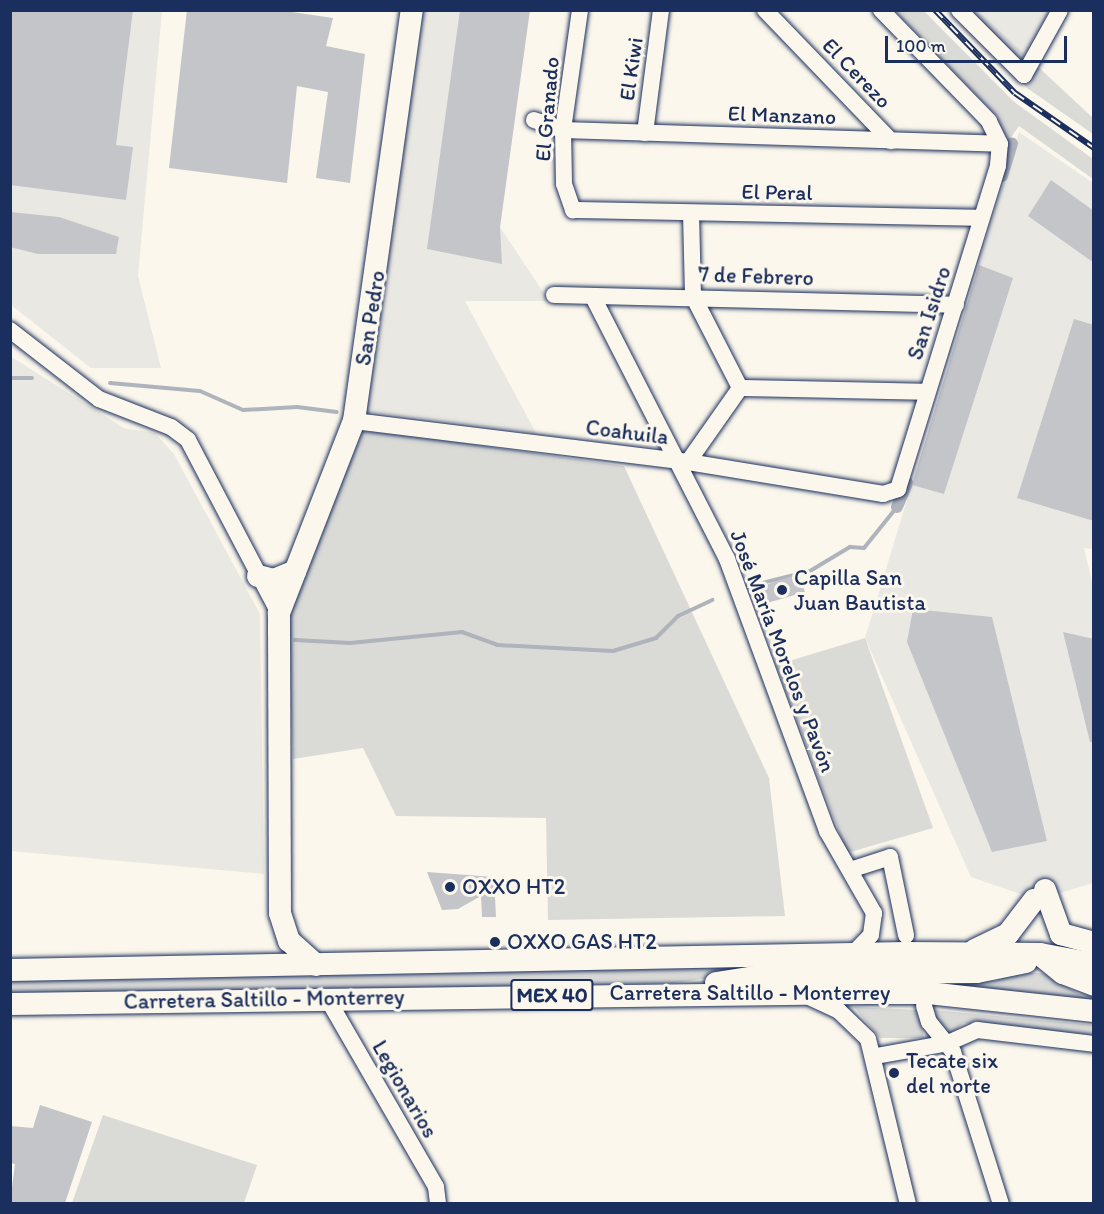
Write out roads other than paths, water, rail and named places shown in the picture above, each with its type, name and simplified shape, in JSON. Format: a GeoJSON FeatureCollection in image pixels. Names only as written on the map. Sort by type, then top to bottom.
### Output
{"type":"FeatureCollection","features":[{"type":"Feature","properties":{"kind":"main road","name":"San Pedro"},"geometry":{"type":"LineString","coordinates":[[279,613],[354,421],[412,10]]}},
{"type":"Feature","properties":{"kind":"main road"},"geometry":{"type":"LineString","coordinates":[[258,576],[274,580],[295,571]]}},
{"type":"Feature","properties":{"kind":"main road"},"geometry":{"type":"LineString","coordinates":[[279,613],[280,913],[289,941],[316,965]]}},
{"type":"Feature","properties":{"kind":"main road"},"geometry":{"type":"LineString","coordinates":[[965,954],[1008,934],[1039,895],[1061,934],[1094,943]]}},
{"type":"Feature","properties":{"kind":"main road","name":"Carretera Saltillo - Monterrey"},"geometry":{"type":"LineString","coordinates":[[10,970],[965,954],[1040,954],[1094,964]]}},
{"type":"Feature","properties":{"kind":"main road"},"geometry":{"type":"LineString","coordinates":[[686,992],[775,974],[990,971],[1040,954],[1063,973],[1094,986]]}},
{"type":"Feature","properties":{"kind":"main road","name":"Carretera Saltillo - Monterrey"},"geometry":{"type":"LineString","coordinates":[[10,1004],[686,992],[928,993],[1094,1011]]}},
{"type":"Feature","properties":{"kind":"street","name":"El Granado"},"geometry":{"type":"LineString","coordinates":[[573,210],[564,184],[563,130],[580,10]]}},
{"type":"Feature","properties":{"kind":"street","name":"El Kiwi"},"geometry":{"type":"LineString","coordinates":[[645,133],[661,10]]}},
{"type":"Feature","properties":{"kind":"street","name":"El Cerezo"},"geometry":{"type":"LineString","coordinates":[[765,10],[891,141]]}},
{"type":"Feature","properties":{"kind":"street"},"geometry":{"type":"LineString","coordinates":[[881,10],[989,121],[1000,144]]}},
{"type":"Feature","properties":{"kind":"street"},"geometry":{"type":"LineString","coordinates":[[958,10],[1024,75],[1060,10]]}},
{"type":"Feature","properties":{"kind":"street","name":"El Manzano"},"geometry":{"type":"LineString","coordinates":[[534,120],[563,130],[1000,144]]}},
{"type":"Feature","properties":{"kind":"street","name":"San Isidro"},"geometry":{"type":"LineString","coordinates":[[894,492],[901,485],[927,392],[956,305],[1000,144]]}},
{"type":"Feature","properties":{"kind":"street","name":"El Peral"},"geometry":{"type":"LineString","coordinates":[[573,210],[981,218]]}},
{"type":"Feature","properties":{"kind":"street"},"geometry":{"type":"LineString","coordinates":[[691,213],[693,296],[740,388]]}},
{"type":"Feature","properties":{"kind":"street","name":"7 de Febrero"},"geometry":{"type":"LineString","coordinates":[[554,295],[693,296],[956,305]]}},
{"type":"Feature","properties":{"kind":"street","name":"José María Morelos y Pavón"},"geometry":{"type":"LineString","coordinates":[[593,297],[682,461],[727,559],[827,831],[876,922],[868,941],[852,955]]}},
{"type":"Feature","properties":{"kind":"street"},"geometry":{"type":"LineString","coordinates":[[10,330],[99,399],[163,423],[188,440],[279,613]]}},
{"type":"Feature","properties":{"kind":"street"},"geometry":{"type":"LineString","coordinates":[[740,388],[927,392]]}},
{"type":"Feature","properties":{"kind":"street"},"geometry":{"type":"LineString","coordinates":[[682,461],[740,388]]}},
{"type":"Feature","properties":{"kind":"street","name":"Coahuila"},"geometry":{"type":"LineString","coordinates":[[354,421],[682,461],[894,492]]}},
{"type":"Feature","properties":{"kind":"street"},"geometry":{"type":"LineString","coordinates":[[850,870],[890,857],[906,935]]}},
{"type":"Feature","properties":{"kind":"street"},"geometry":{"type":"LineString","coordinates":[[801,993],[855,1022],[876,1056],[908,1203]]}},
{"type":"Feature","properties":{"kind":"street","name":"Legionarios"},"geometry":{"type":"LineString","coordinates":[[327,998],[436,1188],[438,1203]]}},
{"type":"Feature","properties":{"kind":"street"},"geometry":{"type":"LineString","coordinates":[[924,1006],[929,1022],[948,1043],[1001,1203]]}},
{"type":"Feature","properties":{"kind":"street"},"geometry":{"type":"LineString","coordinates":[[876,1056],[948,1043],[977,1030],[1094,1044]]}},
{"type":"Feature","properties":{"kind":"waterway"},"geometry":{"type":"LineString","coordinates":[[1002,176],[1012,144]]}},
{"type":"Feature","properties":{"kind":"waterway"},"geometry":{"type":"LineString","coordinates":[[10,378],[32,378]]}},
{"type":"Feature","properties":{"kind":"waterway"},"geometry":{"type":"LineString","coordinates":[[110,383],[200,391],[243,410],[297,407],[337,412]]}},
{"type":"Feature","properties":{"kind":"waterway"},"geometry":{"type":"LineString","coordinates":[[897,507],[907,483]]}},
{"type":"Feature","properties":{"kind":"waterway"},"geometry":{"type":"LineString","coordinates":[[746,587],[810,571],[850,547],[864,548],[897,507]]}},
{"type":"Feature","properties":{"kind":"waterway"},"geometry":{"type":"LineString","coordinates":[[295,640],[350,643],[462,632],[497,645],[613,651],[656,638],[678,616],[712,600]]}},
{"type":"Feature","properties":{"kind":"railway"},"geometry":{"type":"LineString","coordinates":[[935,10],[1015,93],[1094,148]]}},
{"type":"Feature","properties":{"kind":"place","name":"Capilla San Juan Bautista"},"geometry":{"type":"Point","coordinates":[782,590]}},
{"type":"Feature","properties":{"kind":"place","name":"OXXO HT2"},"geometry":{"type":"Point","coordinates":[450,887]}},
{"type":"Feature","properties":{"kind":"place","name":"OXXO GAS HT2"},"geometry":{"type":"Point","coordinates":[495,942]}},
{"type":"Feature","properties":{"kind":"place","name":"Tecate six del norte"},"geometry":{"type":"Point","coordinates":[894,1073]}}]}
